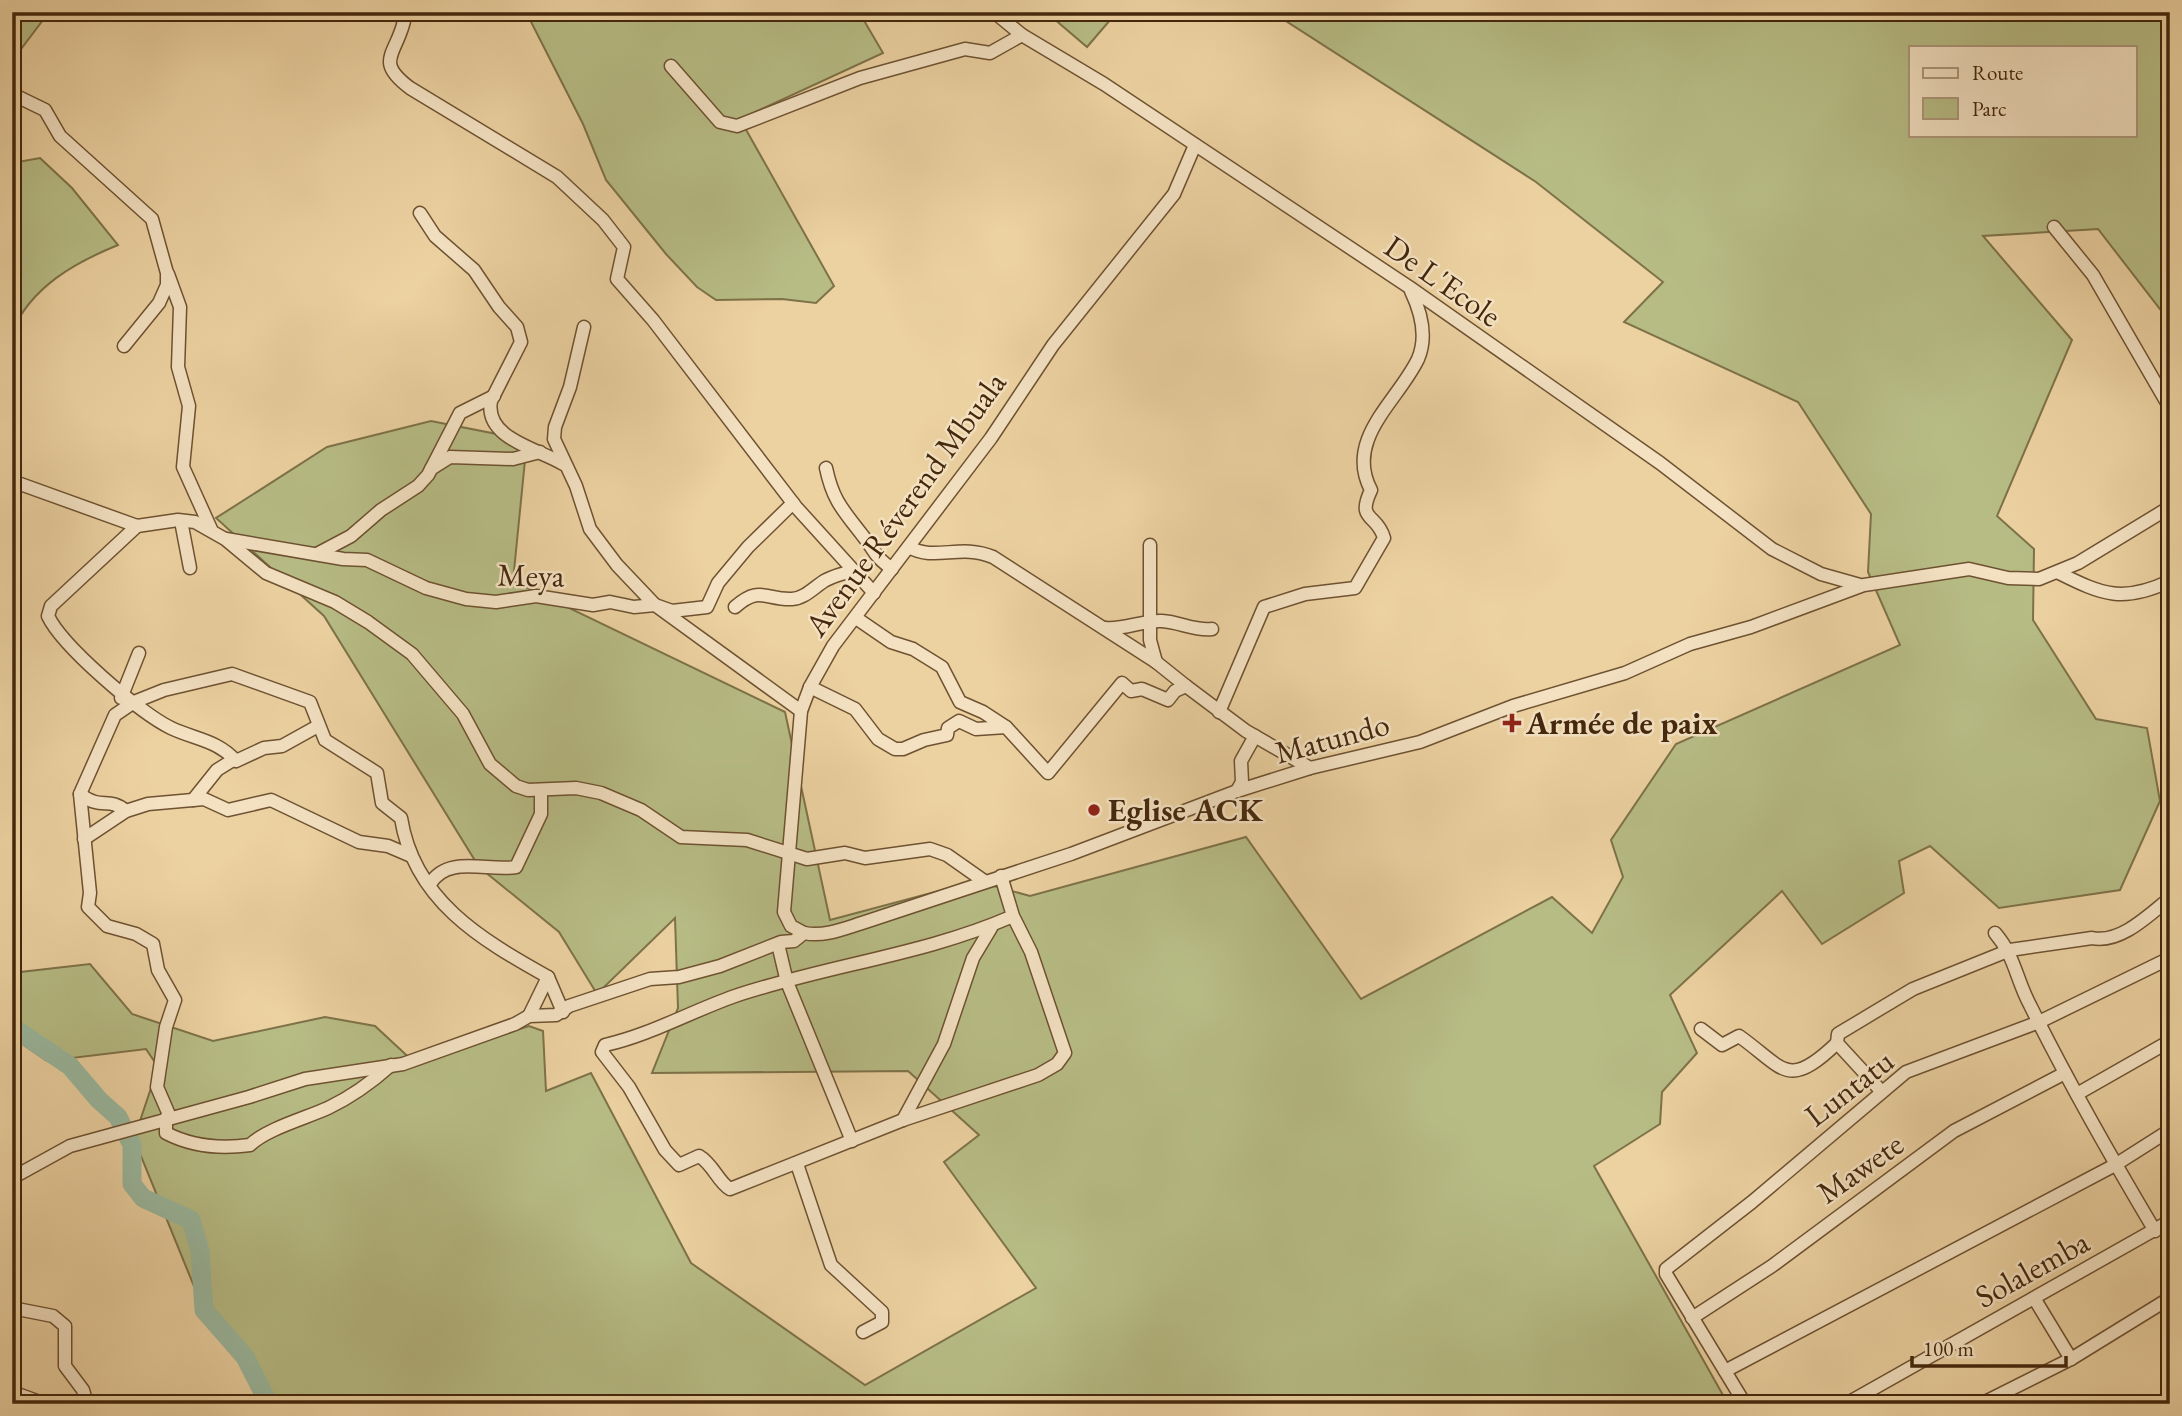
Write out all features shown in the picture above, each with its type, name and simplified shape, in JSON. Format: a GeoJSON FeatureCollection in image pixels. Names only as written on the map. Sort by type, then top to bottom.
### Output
{"type":"FeatureCollection","features":[{"type":"Feature","properties":{"kind":"street"},"geometry":{"type":"LineString","coordinates":[[397,12],[404,21],[389,61],[391,72],[410,88],[557,177],[603,220],[624,247],[617,279],[653,320],[793,503],[874,593]]}},
{"type":"Feature","properties":{"kind":"street","name":"De L'Ecole"},"geometry":{"type":"LineString","coordinates":[[993,12],[1021,35],[1104,84],[1409,287],[1660,463],[1772,549],[1821,574],[1864,585]]}},
{"type":"Feature","properties":{"kind":"street"},"geometry":{"type":"LineString","coordinates":[[671,66],[720,121],[737,126],[860,79],[965,49],[990,53],[1021,35]]}},
{"type":"Feature","properties":{"kind":"street"},"geometry":{"type":"LineString","coordinates":[[12,94],[45,110],[60,136],[152,219],[180,307],[178,367],[189,406],[183,467],[211,529]]}},
{"type":"Feature","properties":{"kind":"street","name":"Avenue Réverend Mbuala"},"geometry":{"type":"LineString","coordinates":[[779,943],[786,919],[788,853],[801,711],[826,656],[991,438],[1053,345],[1174,194],[1195,145]]}},
{"type":"Feature","properties":{"kind":"street"},"geometry":{"type":"LineString","coordinates":[[420,213],[435,236],[474,270],[520,332],[521,342],[490,409],[497,428],[567,466]]}},
{"type":"Feature","properties":{"kind":"street"},"geometry":{"type":"LineString","coordinates":[[2054,226],[2093,275],[2170,408]]}},
{"type":"Feature","properties":{"kind":"street"},"geometry":{"type":"LineString","coordinates":[[124,346],[159,303],[167,285],[167,273]]}},
{"type":"Feature","properties":{"kind":"street"},"geometry":{"type":"LineString","coordinates":[[1219,712],[1264,607],[1305,594],[1355,589],[1384,538],[1381,528],[1366,516],[1364,506],[1371,491],[1364,472],[1364,449],[1381,413],[1418,359],[1422,319],[1409,287]]}},
{"type":"Feature","properties":{"kind":"street"},"geometry":{"type":"LineString","coordinates":[[584,327],[570,387],[555,427],[559,454],[567,466],[594,537],[655,606],[801,711]]}},
{"type":"Feature","properties":{"kind":"street"},"geometry":{"type":"LineString","coordinates":[[317,554],[361,528],[381,510],[418,486],[431,470],[460,413],[494,396]]}},
{"type":"Feature","properties":{"kind":"street"},"geometry":{"type":"LineString","coordinates":[[431,470],[450,457],[513,459],[540,452]]}},
{"type":"Feature","properties":{"kind":"street"},"geometry":{"type":"LineString","coordinates":[[826,468],[838,505],[866,540],[873,555],[892,569]]}},
{"type":"Feature","properties":{"kind":"street"},"geometry":{"type":"LineString","coordinates":[[12,481],[136,526],[181,521],[211,529],[266,573],[335,602],[399,643],[455,702],[499,774],[516,786],[541,789],[576,788],[601,793],[641,810],[681,837],[747,840],[815,859],[845,853],[865,858],[930,849],[947,855],[984,881]]}},
{"type":"Feature","properties":{"kind":"street","name":"Meya"},"geometry":{"type":"LineString","coordinates":[[225,539],[367,560],[426,588],[466,599],[496,602],[536,596],[593,605],[610,602],[634,607],[655,606],[672,611],[707,607],[718,583],[748,547],[793,503]]}},
{"type":"Feature","properties":{"kind":"street"},"geometry":{"type":"LineString","coordinates":[[2170,508],[2059,573],[2087,589],[2127,595],[2146,592],[2170,581]]}},
{"type":"Feature","properties":{"kind":"street"},"geometry":{"type":"LineString","coordinates":[[181,521],[190,568]]}},
{"type":"Feature","properties":{"kind":"street"},"geometry":{"type":"LineString","coordinates":[[136,526],[51,606],[48,616],[64,641],[134,702],[169,727],[224,748],[233,760]]}},
{"type":"Feature","properties":{"kind":"street"},"geometry":{"type":"LineString","coordinates":[[1150,545],[1150,640],[1156,662]]}},
{"type":"Feature","properties":{"kind":"street"},"geometry":{"type":"LineString","coordinates":[[909,547],[920,553],[978,551],[1105,628],[1156,662],[1219,712],[1310,768]]}},
{"type":"Feature","properties":{"kind":"street","name":"Matundo"},"geometry":{"type":"LineString","coordinates":[[392,1065],[515,1024],[529,1016],[563,1012],[569,1006],[650,979],[679,977],[720,966],[779,943],[794,941],[804,933],[815,935],[834,932],[1071,854],[1237,791],[1310,768],[1420,742],[1513,706],[1625,673],[1690,644],[1751,627],[1864,585],[1969,569],[2021,579],[2039,579],[2059,573]]}},
{"type":"Feature","properties":{"kind":"street"},"geometry":{"type":"LineString","coordinates":[[735,607],[748,596],[760,593],[793,599],[806,595],[825,581],[853,571]]}},
{"type":"Feature","properties":{"kind":"street"},"geometry":{"type":"LineString","coordinates":[[856,618],[894,644],[907,646],[939,665],[960,702],[983,712],[1006,727],[1048,773],[1122,683],[1131,691],[1142,689],[1168,700],[1175,691],[1186,686]]}},
{"type":"Feature","properties":{"kind":"street"},"geometry":{"type":"LineString","coordinates":[[1105,628],[1116,629],[1162,621],[1199,630],[1212,629]]}},
{"type":"Feature","properties":{"kind":"street"},"geometry":{"type":"LineString","coordinates":[[139,653],[80,794],[90,893],[88,906],[107,926],[136,934],[153,944],[158,970],[175,1000],[166,1027],[157,1087],[168,1117],[166,1133],[209,1147],[250,1145],[259,1136],[284,1128],[350,1096],[392,1065]]}},
{"type":"Feature","properties":{"kind":"street"},"geometry":{"type":"LineString","coordinates":[[115,715],[134,702],[164,690],[232,674],[290,697],[305,699],[315,708],[318,726],[325,740],[377,773],[382,803],[401,818],[409,855],[421,877],[430,884],[437,900],[498,949],[548,977],[563,1012]]}},
{"type":"Feature","properties":{"kind":"street"},"geometry":{"type":"LineString","coordinates":[[810,687],[855,709],[878,739],[895,749],[947,735],[948,728],[959,721],[976,729],[1006,727]]}},
{"type":"Feature","properties":{"kind":"street"},"geometry":{"type":"LineString","coordinates":[[193,800],[217,770],[233,760],[251,756],[264,748],[282,746],[318,726]]}},
{"type":"Feature","properties":{"kind":"street"},"geometry":{"type":"LineString","coordinates":[[1237,791],[1242,782],[1241,761],[1255,736]]}},
{"type":"Feature","properties":{"kind":"street"},"geometry":{"type":"LineString","coordinates":[[430,884],[441,872],[454,868],[516,867],[541,814],[541,789]]}},
{"type":"Feature","properties":{"kind":"street"},"geometry":{"type":"LineString","coordinates":[[80,794],[92,803],[116,804],[126,811]]}},
{"type":"Feature","properties":{"kind":"street"},"geometry":{"type":"LineString","coordinates":[[84,839],[126,811],[148,804],[204,799],[228,810],[264,800],[279,802],[359,842],[388,846],[409,855]]}},
{"type":"Feature","properties":{"kind":"street"},"geometry":{"type":"LineString","coordinates":[[1001,876],[1013,916],[1031,952],[1065,1053],[1057,1064],[1038,1075],[903,1120],[730,1189],[707,1160],[699,1156],[679,1165],[660,1142],[629,1087],[605,1057],[602,1047],[736,996],[906,953],[1013,916]]}},
{"type":"Feature","properties":{"kind":"street"},"geometry":{"type":"LineString","coordinates":[[1701,1029],[1722,1045],[1739,1036],[1773,1065],[1788,1070],[1809,1067],[1837,1043],[1838,1034],[1885,1003],[2010,950],[2092,939],[2105,941],[2124,932],[2170,898]]}},
{"type":"Feature","properties":{"kind":"street"},"geometry":{"type":"LineString","coordinates":[[786,919],[804,933]]}},
{"type":"Feature","properties":{"kind":"street"},"geometry":{"type":"LineString","coordinates":[[903,1120],[944,1044],[973,958],[993,925]]}},
{"type":"Feature","properties":{"kind":"street"},"geometry":{"type":"LineString","coordinates":[[1995,933],[2010,950],[2021,986],[2039,1023],[2115,1165],[2155,1231]]}},
{"type":"Feature","properties":{"kind":"street"},"geometry":{"type":"LineString","coordinates":[[779,943],[787,982],[852,1141]]}},
{"type":"Feature","properties":{"kind":"street","name":"Luntatu"},"geometry":{"type":"LineString","coordinates":[[1692,1318],[1665,1271],[1752,1202],[1906,1072],[2039,1023],[2170,958]]}},
{"type":"Feature","properties":{"kind":"street"},"geometry":{"type":"LineString","coordinates":[[529,1016],[548,977]]}},
{"type":"Feature","properties":{"kind":"street"},"geometry":{"type":"LineString","coordinates":[[2077,1094],[2170,1041]]}},
{"type":"Feature","properties":{"kind":"street"},"geometry":{"type":"LineString","coordinates":[[1837,1043],[1882,1091]]}},
{"type":"Feature","properties":{"kind":"street"},"geometry":{"type":"LineString","coordinates":[[12,1178],[71,1146],[126,1132],[168,1117],[249,1097],[305,1079],[392,1065]]}},
{"type":"Feature","properties":{"kind":"street","name":"Mawete"},"geometry":{"type":"LineString","coordinates":[[1692,1318],[1772,1266],[1954,1131],[2065,1073]]}},
{"type":"Feature","properties":{"kind":"street"},"geometry":{"type":"LineString","coordinates":[[1725,1371],[2115,1165],[2170,1130]]}},
{"type":"Feature","properties":{"kind":"street"},"geometry":{"type":"LineString","coordinates":[[797,1164],[831,1265],[882,1312],[882,1322],[863,1332]]}},
{"type":"Feature","properties":{"kind":"street","name":"Solalemba"},"geometry":{"type":"LineString","coordinates":[[1846,1404],[2170,1221]]}},
{"type":"Feature","properties":{"kind":"street"},"geometry":{"type":"LineString","coordinates":[[2034,1297],[2071,1359]]}},
{"type":"Feature","properties":{"kind":"street"},"geometry":{"type":"LineString","coordinates":[[1981,1404],[2071,1359],[2170,1298]]}},
{"type":"Feature","properties":{"kind":"street"},"geometry":{"type":"LineString","coordinates":[[12,1308],[53,1316],[65,1326],[65,1366],[83,1390],[87,1404]]}},
{"type":"Feature","properties":{"kind":"street"},"geometry":{"type":"LineString","coordinates":[[1692,1318],[1745,1404]]}},
{"type":"Feature","properties":{"kind":"street"},"geometry":{"type":"LineString","coordinates":[[12,1392],[45,1404]]}},
{"type":"Feature","properties":{"kind":"green space"},"geometry":{"type":"Polygon","coordinates":[[[12,12],[49,12],[12,61],[12,12]]]}},
{"type":"Feature","properties":{"kind":"green space"},"geometry":{"type":"Polygon","coordinates":[[[526,12],[859,12],[883,53],[740,119],[834,286],[816,303],[782,299],[716,300],[697,287],[666,254],[606,180],[583,124],[526,12]]]}},
{"type":"Feature","properties":{"kind":"green space"},"geometry":{"type":"Polygon","coordinates":[[[1046,12],[1117,12],[1087,47],[1046,12]]]}},
{"type":"Feature","properties":{"kind":"green space"},"geometry":{"type":"Polygon","coordinates":[[[1272,12],[2170,12],[2170,322],[2098,229],[1983,236],[2072,340],[1997,516],[2034,549],[2033,620],[2096,719],[2147,728],[2160,801],[2120,890],[1999,908],[1930,846],[1899,861],[1904,893],[1822,944],[1782,891],[1670,995],[1697,1053],[1662,1092],[1660,1124],[1594,1166],[1728,1404],[274,1404],[211,1328],[134,1139],[158,1067],[146,1049],[47,1061],[12,1037],[12,973],[90,964],[132,1014],[213,1041],[325,1017],[375,1026],[416,1064],[529,1026],[543,1031],[546,1091],[591,1073],[691,1263],[865,1385],[1036,1288],[944,1162],[979,1135],[908,1071],[652,1073],[678,1008],[675,918],[597,994],[559,932],[479,867],[324,616],[216,518],[327,447],[431,421],[527,440],[513,581],[785,712],[830,920],[976,881],[1030,896],[1246,837],[1361,999],[1552,897],[1592,933],[1623,877],[1611,840],[1676,744],[1900,645],[1868,572],[1871,514],[1798,402],[1624,322],[1663,282],[1536,182],[1272,12]]]}},
{"type":"Feature","properties":{"kind":"green space"},"geometry":{"type":"Polygon","coordinates":[[[40,158],[72,188],[118,245],[56,278],[31,301],[12,331],[12,163],[40,158]]]}},
{"type":"Feature","properties":{"kind":"waterway"},"geometry":{"type":"LineString","coordinates":[[12,829],[12,854]]}},
{"type":"Feature","properties":{"kind":"waterway"},"geometry":{"type":"LineString","coordinates":[[12,1027],[70,1066],[99,1100],[118,1117],[132,1145],[132,1184],[143,1198],[191,1220],[200,1251],[204,1310],[245,1357],[269,1404]]}},
{"type":"Feature","properties":{"kind":"place","name":"Armée de paix"},"geometry":{"type":"Point","coordinates":[1512,723]}},
{"type":"Feature","properties":{"kind":"place","name":"Eglise ACK"},"geometry":{"type":"Point","coordinates":[1094,810]}}]}
